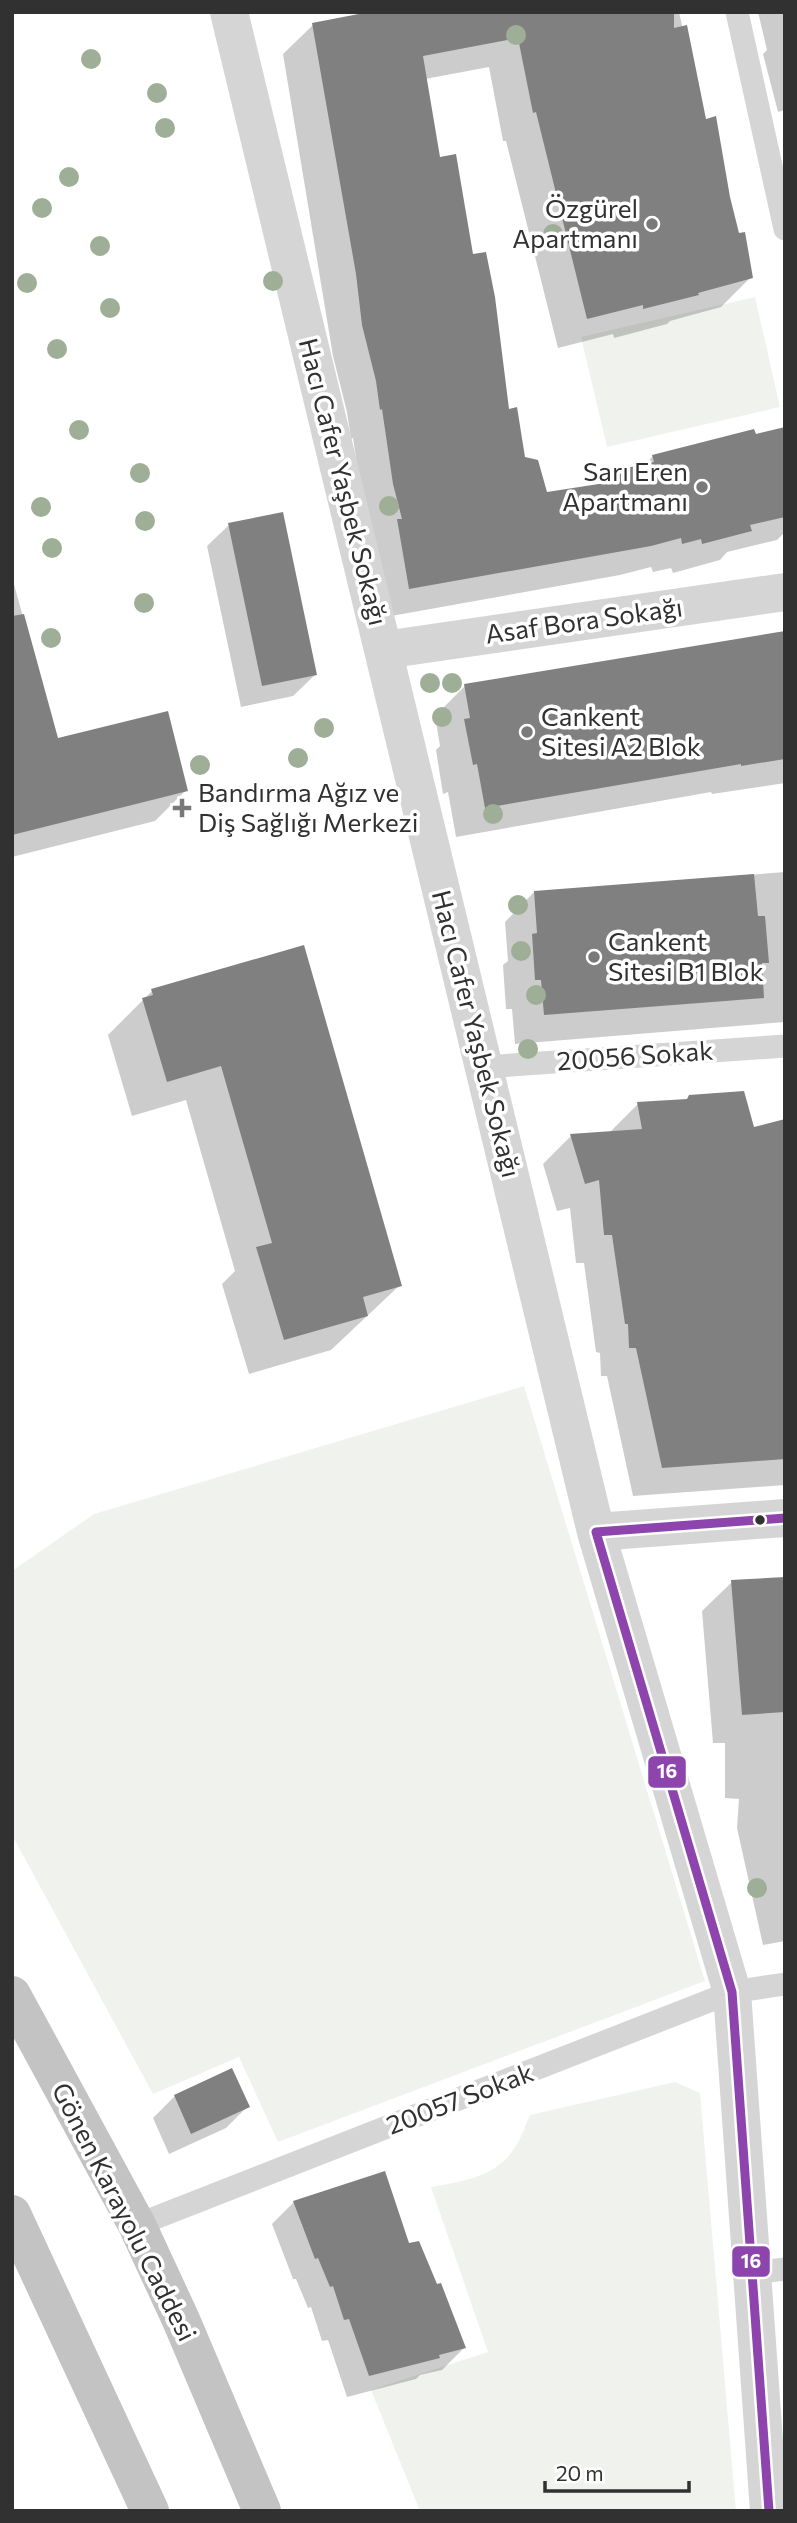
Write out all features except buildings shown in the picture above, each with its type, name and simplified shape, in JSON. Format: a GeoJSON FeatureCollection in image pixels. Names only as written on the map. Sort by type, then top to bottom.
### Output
{"type":"FeatureCollection","features":[{"type":"Feature","properties":{"kind":"highway","name":"Gönen Karayolu Caddesi"},"geometry":{"type":"LineString","coordinates":[[12,1995],[137,2225],[181,2320],[262,2511]]}},
{"type":"Feature","properties":{"kind":"highway"},"geometry":{"type":"LineString","coordinates":[[12,2214],[150,2511]]}},
{"type":"Feature","properties":{"kind":"street","name":"Hacı Cafer Yaşbek Sokağı"},"geometry":{"type":"LineString","coordinates":[[229,12],[596,1532],[732,1992],[768,2271],[769,2511]]}},
{"type":"Feature","properties":{"kind":"street","name":"Asaf Bora Sokağı"},"geometry":{"type":"LineString","coordinates":[[384,650],[785,593]]}},
{"type":"Feature","properties":{"kind":"street"},"geometry":{"type":"LineString","coordinates":[[596,1532],[785,1518]]}},
{"type":"Feature","properties":{"kind":"lane"},"geometry":{"type":"LineString","coordinates":[[737,12],[785,229]]}},
{"type":"Feature","properties":{"kind":"lane","name":"20056 Sokak"},"geometry":{"type":"LineString","coordinates":[[484,1067],[785,1046]]}},
{"type":"Feature","properties":{"kind":"lane","name":"20057 Sokak"},"geometry":{"type":"LineString","coordinates":[[137,2225],[732,1992],[785,1984]]}},
{"type":"Feature","properties":{"kind":"shaded area"},"geometry":{"type":"Polygon","coordinates":[[[755,297],[780,407],[607,447],[581,337],[755,297]]]}},
{"type":"Feature","properties":{"kind":"shaded area"},"geometry":{"type":"Polygon","coordinates":[[[524,1386],[705,1981],[278,2142],[239,2057],[153,2094],[12,1835],[12,1571],[94,1514],[524,1386]]]}},
{"type":"Feature","properties":{"kind":"shaded area"},"geometry":{"type":"Polygon","coordinates":[[[675,2082],[700,2093],[736,2511],[420,2511],[371,2390],[488,2352],[431,2187],[477,2177],[498,2166],[516,2145],[530,2115],[675,2082]]]}},
{"type":"Feature","properties":{"kind":"transit line","name":"16"},"geometry":{"type":"LineString","coordinates":[[596,1532],[785,1518]]}},
{"type":"Feature","properties":{"kind":"transit line","name":"16"},"geometry":{"type":"LineString","coordinates":[[596,1532],[732,1992],[769,2511]]}},
{"type":"Feature","properties":{"kind":"place","name":"Özgürel Apartmanı"},"geometry":{"type":"Point","coordinates":[652,224]}},
{"type":"Feature","properties":{"kind":"place","name":"Sarı Eren Apartmanı"},"geometry":{"type":"Point","coordinates":[702,487]}},
{"type":"Feature","properties":{"kind":"place","name":"Cankent Sitesi A2 Blok"},"geometry":{"type":"Point","coordinates":[527,732]}},
{"type":"Feature","properties":{"kind":"place","name":"Bandırma Ağız ve Diş Sağlığı Merkezi"},"geometry":{"type":"Point","coordinates":[182,808]}},
{"type":"Feature","properties":{"kind":"place","name":"Cankent Sitesi B1 Blok"},"geometry":{"type":"Point","coordinates":[594,957]}}]}
